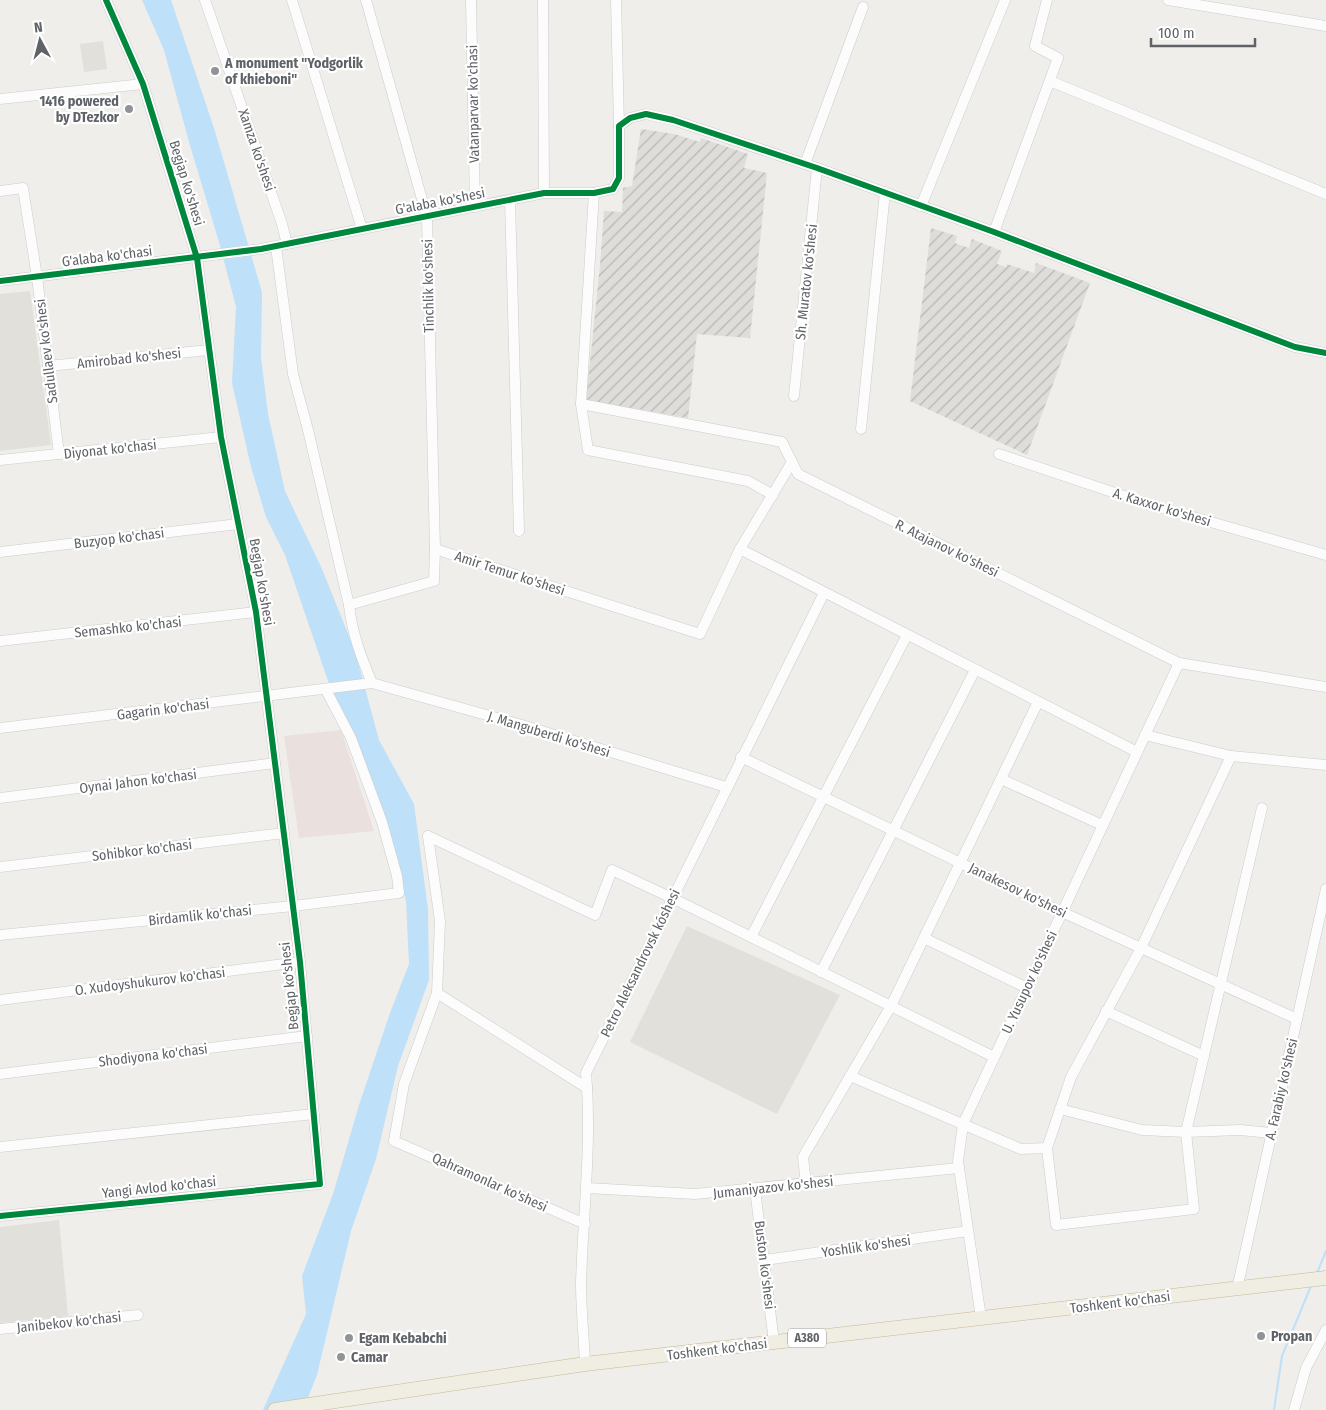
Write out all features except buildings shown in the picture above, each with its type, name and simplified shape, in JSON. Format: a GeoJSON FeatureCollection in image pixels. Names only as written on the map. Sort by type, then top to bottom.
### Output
{"type":"FeatureCollection","features":[{"type":"Feature","properties":{"kind":"highway","name":"Toshkent ko'chasi"},"geometry":{"type":"LineString","coordinates":[[275,1410],[321,1403],[345,1405],[585,1364],[1326,1278]]}},
{"type":"Feature","properties":{"kind":"street","name":"Begjap ko'shesi"},"geometry":{"type":"LineString","coordinates":[[106,0],[143,84],[197,258],[221,437],[256,612],[300,962],[320,1184]]}},
{"type":"Feature","properties":{"kind":"street","name":"Xamza ko'shesi"},"geometry":{"type":"LineString","coordinates":[[205,0],[282,224],[287,244]]}},
{"type":"Feature","properties":{"kind":"street"},"geometry":{"type":"LineString","coordinates":[[292,0],[362,229]]}},
{"type":"Feature","properties":{"kind":"street","name":"Tinchlik ko'shesi"},"geometry":{"type":"LineString","coordinates":[[366,0],[427,217],[435,550]]}},
{"type":"Feature","properties":{"kind":"street","name":"Vatanparvar ko'chasi"},"geometry":{"type":"LineString","coordinates":[[471,0],[475,207]]}},
{"type":"Feature","properties":{"kind":"street"},"geometry":{"type":"LineString","coordinates":[[544,0],[544,194]]}},
{"type":"Feature","properties":{"kind":"street"},"geometry":{"type":"LineString","coordinates":[[616,0],[619,126]]}},
{"type":"Feature","properties":{"kind":"street"},"geometry":{"type":"LineString","coordinates":[[921,206],[1005,0]]}},
{"type":"Feature","properties":{"kind":"street"},"geometry":{"type":"LineString","coordinates":[[994,232],[1058,58],[1034,46],[1047,0]]}},
{"type":"Feature","properties":{"kind":"street"},"geometry":{"type":"LineString","coordinates":[[1168,0],[1326,26]]}},
{"type":"Feature","properties":{"kind":"street"},"geometry":{"type":"LineString","coordinates":[[805,164],[863,7]]}},
{"type":"Feature","properties":{"kind":"street"},"geometry":{"type":"LineString","coordinates":[[1050,81],[1326,194]]}},
{"type":"Feature","properties":{"kind":"street"},"geometry":{"type":"LineString","coordinates":[[0,99],[143,84]]}},
{"type":"Feature","properties":{"kind":"street"},"geometry":{"type":"LineString","coordinates":[[619,126],[630,118],[646,114],[673,120],[885,192],[1295,347],[1326,353]]}},
{"type":"Feature","properties":{"kind":"street","name":"G'alaba ko'shesi"},"geometry":{"type":"LineString","coordinates":[[216,256],[261,250],[544,194],[594,193],[613,189],[619,178],[619,126]]}},
{"type":"Feature","properties":{"kind":"street","name":"Sh. Muratov ko'shesi"},"geometry":{"type":"LineString","coordinates":[[794,396],[817,168]]}},
{"type":"Feature","properties":{"kind":"street","name":"Sadullaev ko'shesi"},"geometry":{"type":"LineString","coordinates":[[0,191],[23,188],[37,277],[59,454]]}},
{"type":"Feature","properties":{"kind":"street"},"geometry":{"type":"LineString","coordinates":[[861,429],[885,192]]}},
{"type":"Feature","properties":{"kind":"street"},"geometry":{"type":"LineString","coordinates":[[594,193],[581,404],[588,450],[748,481],[772,495]]}},
{"type":"Feature","properties":{"kind":"street"},"geometry":{"type":"LineString","coordinates":[[510,200],[519,531]]}},
{"type":"Feature","properties":{"kind":"street"},"geometry":{"type":"LineString","coordinates":[[276,246],[293,374],[349,605],[352,630],[368,684]]}},
{"type":"Feature","properties":{"kind":"street","name":"G'alaba ko'chasi"},"geometry":{"type":"LineString","coordinates":[[0,281],[216,256]]}},
{"type":"Feature","properties":{"kind":"street","name":"Amirobad ko'shesi"},"geometry":{"type":"LineString","coordinates":[[48,366],[209,350]]}},
{"type":"Feature","properties":{"kind":"street","name":"R. Atajanov ko'shesi"},"geometry":{"type":"LineString","coordinates":[[581,404],[782,442],[798,474],[1178,663],[1326,687]]}},
{"type":"Feature","properties":{"kind":"street","name":"Diyonat ko'chasi"},"geometry":{"type":"LineString","coordinates":[[0,460],[221,437]]}},
{"type":"Feature","properties":{"kind":"street","name":"A. Kaxxor ko'shesi"},"geometry":{"type":"LineString","coordinates":[[999,454],[1151,504],[1326,555]]}},
{"type":"Feature","properties":{"kind":"street"},"geometry":{"type":"LineString","coordinates":[[792,462],[740,550],[1137,752]]}},
{"type":"Feature","properties":{"kind":"street","name":"Buzyop ko'chasi"},"geometry":{"type":"LineString","coordinates":[[0,552],[238,524]]}},
{"type":"Feature","properties":{"kind":"street","name":"Amir Temur ko'shesi"},"geometry":{"type":"LineString","coordinates":[[349,605],[434,581],[435,550],[700,634],[740,550]]}},
{"type":"Feature","properties":{"kind":"street","name":"Petro Aleksandrovsk kóshesi"},"geometry":{"type":"LineString","coordinates":[[585,1364],[581,1284],[587,1188],[588,1104],[586,1073],[726,787],[824,593]]}},
{"type":"Feature","properties":{"kind":"street","name":"Semashko ko'chasi"},"geometry":{"type":"LineString","coordinates":[[0,641],[256,612]]}},
{"type":"Feature","properties":{"kind":"street"},"geometry":{"type":"LineString","coordinates":[[751,937],[907,635]]}},
{"type":"Feature","properties":{"kind":"street","name":"U. Yusupov ko'shesi"},"geometry":{"type":"LineString","coordinates":[[981,1318],[958,1162],[963,1124],[1178,663]]}},
{"type":"Feature","properties":{"kind":"street"},"geometry":{"type":"LineString","coordinates":[[821,972],[975,670]]}},
{"type":"Feature","properties":{"kind":"street","name":"Gagarin ko'chasi"},"geometry":{"type":"LineString","coordinates":[[0,728],[368,684]]}},
{"type":"Feature","properties":{"kind":"street","name":"J. Manguberdi ko'shesi"},"geometry":{"type":"LineString","coordinates":[[368,684],[522,726],[726,787]]}},
{"type":"Feature","properties":{"kind":"street","name":"Birdamlik ko'chasi"},"geometry":{"type":"LineString","coordinates":[[0,935],[293,906],[399,893],[397,876],[382,822],[351,738],[329,690]]}},
{"type":"Feature","properties":{"kind":"street"},"geometry":{"type":"LineString","coordinates":[[806,1184],[803,1157],[890,1006],[1038,702]]}},
{"type":"Feature","properties":{"kind":"street"},"geometry":{"type":"LineString","coordinates":[[1145,735],[1231,756],[1326,765]]}},
{"type":"Feature","properties":{"kind":"street"},"geometry":{"type":"LineString","coordinates":[[1231,756],[1141,948],[1071,1077],[1047,1148],[1056,1225],[1194,1209],[1186,1132],[1262,808]]}},
{"type":"Feature","properties":{"kind":"street","name":"Janakesov ko'shesi"},"geometry":{"type":"LineString","coordinates":[[742,757],[1062,912],[1296,1019]]}},
{"type":"Feature","properties":{"kind":"street","name":"Oynai Jahon ko'chasi"},"geometry":{"type":"LineString","coordinates":[[0,798],[275,763]]}},
{"type":"Feature","properties":{"kind":"street"},"geometry":{"type":"LineString","coordinates":[[1001,779],[1102,826]]}},
{"type":"Feature","properties":{"kind":"street","name":"Sohibkor ko'chasi"},"geometry":{"type":"LineString","coordinates":[[0,867],[284,833]]}},
{"type":"Feature","properties":{"kind":"street"},"geometry":{"type":"LineString","coordinates":[[587,1088],[437,993],[440,921],[428,836],[594,915],[612,870],[994,1057]]}},
{"type":"Feature","properties":{"kind":"street","name":"A. Farabiy ko'shesi"},"geometry":{"type":"LineString","coordinates":[[1237,1289],[1326,889]]}},
{"type":"Feature","properties":{"kind":"street"},"geometry":{"type":"LineString","coordinates":[[924,938],[1026,988]]}},
{"type":"Feature","properties":{"kind":"street","name":"O. Xudoyshukurov ko'chasi"},"geometry":{"type":"LineString","coordinates":[[0,1000],[300,962]]}},
{"type":"Feature","properties":{"kind":"street","name":"Qahramonlar ko'shesi"},"geometry":{"type":"LineString","coordinates":[[437,993],[404,1084],[394,1140],[585,1224]]}},
{"type":"Feature","properties":{"kind":"street"},"geometry":{"type":"LineString","coordinates":[[1106,1011],[1204,1056]]}},
{"type":"Feature","properties":{"kind":"street","name":"Shodiyona ko'chasi"},"geometry":{"type":"LineString","coordinates":[[0,1074],[307,1036]]}},
{"type":"Feature","properties":{"kind":"street"},"geometry":{"type":"LineString","coordinates":[[850,1076],[1021,1149],[1047,1148]]}},
{"type":"Feature","properties":{"kind":"street"},"geometry":{"type":"LineString","coordinates":[[1060,1109],[1142,1130],[1186,1132],[1240,1130],[1271,1133]]}},
{"type":"Feature","properties":{"kind":"street"},"geometry":{"type":"LineString","coordinates":[[0,1147],[314,1114]]}},
{"type":"Feature","properties":{"kind":"street","name":"Jumaniyazov ko'shesi"},"geometry":{"type":"LineString","coordinates":[[587,1188],[695,1194],[959,1168]]}},
{"type":"Feature","properties":{"kind":"street","name":"Yangi Avlod ko'chasi"},"geometry":{"type":"LineString","coordinates":[[0,1216],[320,1184]]}},
{"type":"Feature","properties":{"kind":"street","name":"Buston ko'shesi"},"geometry":{"type":"LineString","coordinates":[[755,1189],[774,1342]]}},
{"type":"Feature","properties":{"kind":"street","name":"Yoshlik ko'shesi"},"geometry":{"type":"LineString","coordinates":[[764,1260],[968,1231]]}},
{"type":"Feature","properties":{"kind":"street","name":"Janibekov ko'chasi"},"geometry":{"type":"LineString","coordinates":[[0,1329],[138,1315]]}},
{"type":"Feature","properties":{"kind":"street"},"geometry":{"type":"LineString","coordinates":[[1294,1410],[1306,1368],[1326,1330]]}},
{"type":"Feature","properties":{"kind":"shaded area"},"geometry":{"type":"Polygon","coordinates":[[[103,41],[107,69],[84,72],[80,44],[103,41]]]}},
{"type":"Feature","properties":{"kind":"shaded area"},"geometry":{"type":"Polygon","coordinates":[[[641,129],[674,134],[700,142],[701,138],[748,154],[744,168],[767,173],[750,338],[697,334],[688,418],[586,400],[604,211],[622,212],[623,188],[632,186],[641,129]]]}},
{"type":"Feature","properties":{"kind":"shaded area"},"geometry":{"type":"Polygon","coordinates":[[[931,228],[957,236],[955,243],[969,248],[972,239],[1002,251],[997,264],[1006,267],[1007,264],[1034,273],[1036,263],[1090,283],[1027,455],[910,401],[931,228]]]}},
{"type":"Feature","properties":{"kind":"shaded area"},"geometry":{"type":"Polygon","coordinates":[[[30,291],[51,445],[0,451],[0,294],[30,291]]]}},
{"type":"Feature","properties":{"kind":"shaded area"},"geometry":{"type":"Polygon","coordinates":[[[341,730],[374,831],[299,838],[284,736],[341,730]]]}},
{"type":"Feature","properties":{"kind":"shaded area"},"geometry":{"type":"Polygon","coordinates":[[[687,926],[840,995],[777,1114],[630,1042],[687,926]]]}},
{"type":"Feature","properties":{"kind":"shaded area"},"geometry":{"type":"Polygon","coordinates":[[[59,1220],[68,1316],[0,1323],[0,1227],[59,1220]]]}},
{"type":"Feature","properties":{"kind":"water"},"geometry":{"type":"Polygon","coordinates":[[[142,0],[171,0],[214,128],[262,292],[261,358],[268,414],[285,491],[322,569],[355,651],[379,740],[414,804],[428,909],[429,980],[398,1066],[376,1159],[351,1231],[317,1375],[303,1410],[263,1410],[306,1314],[302,1276],[333,1194],[359,1105],[390,1013],[409,964],[406,901],[384,812],[373,790],[355,739],[328,681],[285,555],[266,517],[251,467],[232,383],[236,307],[164,50],[142,0]]]}},
{"type":"Feature","properties":{"kind":"waterway"},"geometry":{"type":"LineString","coordinates":[[1317,1273],[1326,1251]]}},
{"type":"Feature","properties":{"kind":"waterway"},"geometry":{"type":"LineString","coordinates":[[1274,1410],[1282,1356],[1311,1286]]}},
{"type":"Feature","properties":{"kind":"cycle path"},"geometry":{"type":"LineString","coordinates":[[0,1216],[320,1184],[300,962],[256,612],[221,437],[197,258],[143,84],[106,0]]}},
{"type":"Feature","properties":{"kind":"cycle path"},"geometry":{"type":"LineString","coordinates":[[0,281],[261,249],[544,193],[594,193],[613,189],[619,178],[619,126],[630,118],[646,114],[673,120],[817,168],[994,232],[1295,347],[1326,353]]}},
{"type":"Feature","properties":{"kind":"place","name":"A monument \"Yodgorlik of khieboni\""},"geometry":{"type":"Point","coordinates":[215,71]}},
{"type":"Feature","properties":{"kind":"place","name":"1416 powered by DTezkor"},"geometry":{"type":"Point","coordinates":[129,109]}},
{"type":"Feature","properties":{"kind":"place","name":"Propan"},"geometry":{"type":"Point","coordinates":[1261,1336]}},
{"type":"Feature","properties":{"kind":"place","name":"Egam Kebabchi"},"geometry":{"type":"Point","coordinates":[349,1338]}},
{"type":"Feature","properties":{"kind":"place","name":"Camar"},"geometry":{"type":"Point","coordinates":[341,1357]}}]}
